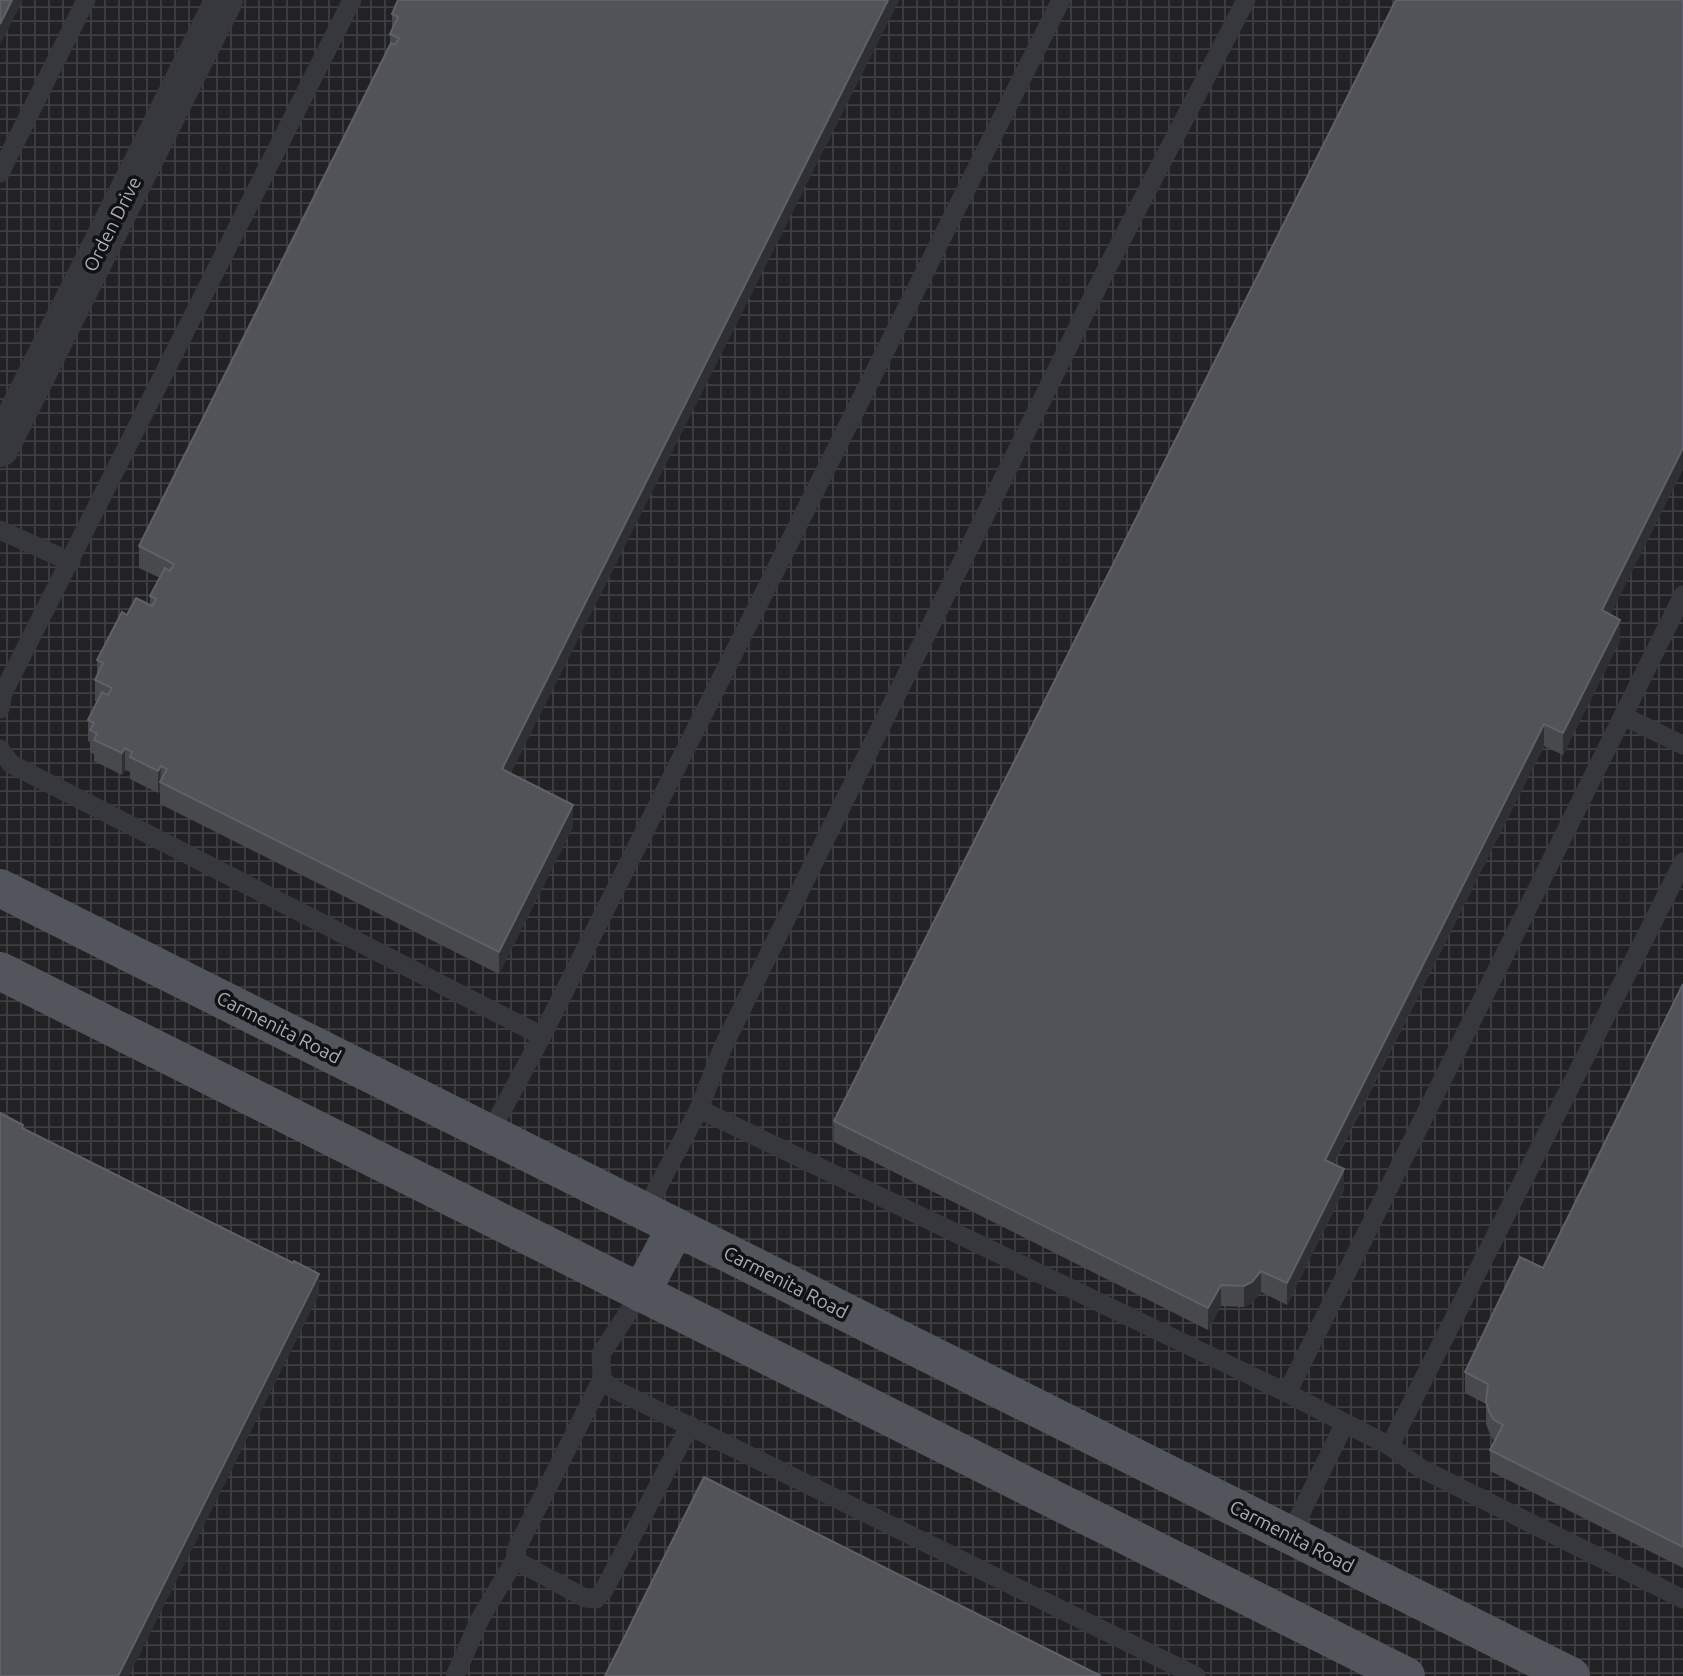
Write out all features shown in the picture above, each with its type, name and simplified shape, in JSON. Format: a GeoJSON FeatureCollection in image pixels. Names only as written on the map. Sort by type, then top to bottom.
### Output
{"type":"FeatureCollection","features":[{"type":"Feature","properties":{"kind":"main road","name":"Carmenita Road"},"geometry":{"type":"LineString","coordinates":[[0,888],[1571,1676]]}},
{"type":"Feature","properties":{"kind":"main road"},"geometry":{"type":"LineString","coordinates":[[0,971],[1406,1676]]}},
{"type":"Feature","properties":{"kind":"main road"},"geometry":{"type":"LineString","coordinates":[[641,1293],[660,1219]]}},
{"type":"Feature","properties":{"kind":"street","name":"Orden Drive"},"geometry":{"type":"LineString","coordinates":[[0,448],[224,0]]}},
{"type":"Feature","properties":{"kind":"lane"},"geometry":{"type":"LineString","coordinates":[[0,173],[86,0]]}},
{"type":"Feature","properties":{"kind":"lane"},"geometry":{"type":"LineString","coordinates":[[0,709],[3,693],[352,0]]}},
{"type":"Feature","properties":{"kind":"lane"},"geometry":{"type":"LineString","coordinates":[[490,1133],[542,1036],[1061,0]]}},
{"type":"Feature","properties":{"kind":"lane"},"geometry":{"type":"LineString","coordinates":[[660,1219],[723,1047],[1094,295],[1246,0]]}},
{"type":"Feature","properties":{"kind":"lane"},"geometry":{"type":"LineString","coordinates":[[0,530],[71,562]]}},
{"type":"Feature","properties":{"kind":"lane"},"geometry":{"type":"LineString","coordinates":[[1287,1393],[1683,595]]}},
{"type":"Feature","properties":{"kind":"lane"},"geometry":{"type":"LineString","coordinates":[[1623,716],[1683,746]]}},
{"type":"Feature","properties":{"kind":"lane"},"geometry":{"type":"LineString","coordinates":[[0,749],[11,764],[542,1036]]}},
{"type":"Feature","properties":{"kind":"lane"},"geometry":{"type":"LineString","coordinates":[[1391,1446],[1683,862]]}},
{"type":"Feature","properties":{"kind":"lane"},"geometry":{"type":"LineString","coordinates":[[699,1109],[1287,1393],[1391,1446],[1420,1468],[1683,1600]]}},
{"type":"Feature","properties":{"kind":"lane"},"geometry":{"type":"LineString","coordinates":[[455,1676],[481,1619],[515,1560],[516,1550],[602,1379],[601,1354],[641,1293]]}},
{"type":"Feature","properties":{"kind":"lane"},"geometry":{"type":"LineString","coordinates":[[602,1379],[610,1387],[1196,1676]]}},
{"type":"Feature","properties":{"kind":"lane"},"geometry":{"type":"LineString","coordinates":[[1290,1535],[1345,1423]]}},
{"type":"Feature","properties":{"kind":"lane"},"geometry":{"type":"LineString","coordinates":[[515,1560],[585,1598],[596,1600],[604,1590],[690,1425]]}},
{"type":"Feature","properties":{"kind":"shaded area"},"geometry":{"type":"Polygon","coordinates":[[[0,0],[1683,0],[1683,1676],[0,1676],[0,0]]]}},
{"type":"Feature","properties":{"kind":"building"},"geometry":{"type":"Polygon","coordinates":[[[0,0],[12,0],[0,24],[0,0]]]}},
{"type":"Feature","properties":{"kind":"building"},"geometry":{"type":"Polygon","coordinates":[[[398,0],[888,0],[502,769],[573,805],[499,952],[160,782],[167,769],[161,766],[158,771],[130,757],[132,752],[125,748],[122,753],[94,740],[97,734],[90,730],[94,723],[88,720],[102,692],[108,695],[112,688],[95,680],[103,663],[97,660],[122,612],[127,615],[136,598],[152,606],[156,599],[150,596],[165,568],[170,571],[174,564],[139,546],[391,43],[395,45],[399,38],[390,34],[398,17],[392,14],[398,0]]]}},
{"type":"Feature","properties":{"kind":"building"},"geometry":{"type":"Polygon","coordinates":[[[1396,0],[1683,0],[1683,448],[1602,610],[1620,620],[1563,733],[1544,724],[1325,1160],[1344,1169],[1287,1283],[1261,1271],[1252,1282],[1244,1286],[1221,1285],[1208,1308],[834,1121],[1396,0]]]}},
{"type":"Feature","properties":{"kind":"building"},"geometry":{"type":"Polygon","coordinates":[[[1683,984],[1683,1547],[1490,1450],[1503,1425],[1493,1419],[1489,1411],[1486,1402],[1488,1384],[1465,1372],[1520,1257],[1543,1268],[1683,984]]]}},
{"type":"Feature","properties":{"kind":"building"},"geometry":{"type":"Polygon","coordinates":[[[0,1113],[23,1125],[22,1128],[319,1274],[118,1676],[0,1676],[0,1113]]]}},
{"type":"Feature","properties":{"kind":"building"},"geometry":{"type":"Polygon","coordinates":[[[704,1477],[1101,1676],[605,1676],[704,1477]]]}}]}
